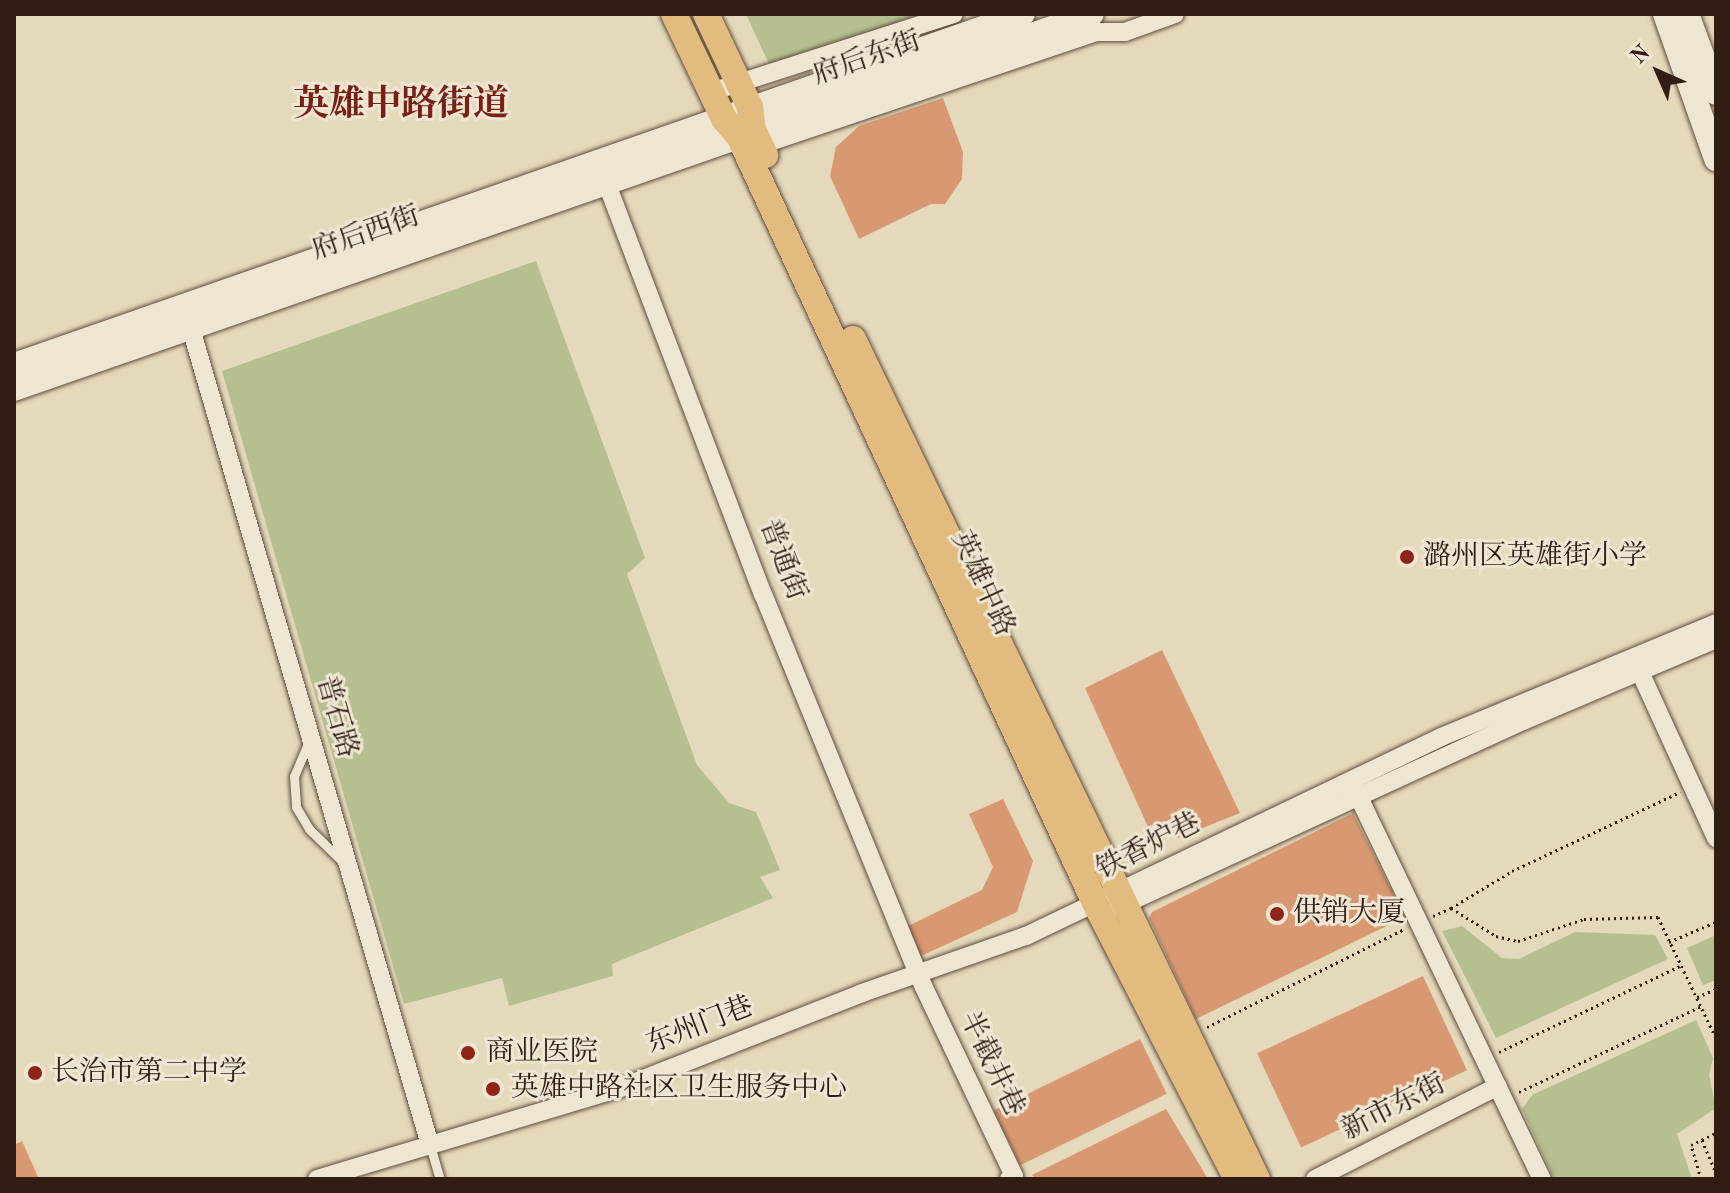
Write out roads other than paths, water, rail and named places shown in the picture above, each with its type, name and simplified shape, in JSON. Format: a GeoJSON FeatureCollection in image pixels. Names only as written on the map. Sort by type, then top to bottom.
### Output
{"type":"FeatureCollection","features":[{"type":"Feature","properties":{"kind":"main road","name":"英雄中路"},"geometry":{"type":"LineString","coordinates":[[674,14],[711,92],[745,128]]}},
{"type":"Feature","properties":{"kind":"main road","name":"英雄中路"},"geometry":{"type":"LineString","coordinates":[[706,14],[737,81],[745,128],[1112,902],[1237,1179]]}},
{"type":"Feature","properties":{"kind":"main road","name":"府后东街"},"geometry":{"type":"LineString","coordinates":[[745,128],[1023,14]]}},
{"type":"Feature","properties":{"kind":"main road","name":"府后东街"},"geometry":{"type":"LineString","coordinates":[[745,128],[1092,14]]}},
{"type":"Feature","properties":{"kind":"main road"},"geometry":{"type":"LineString","coordinates":[[1665,14],[1716,159]]}},
{"type":"Feature","properties":{"kind":"main road"},"geometry":{"type":"LineString","coordinates":[[1687,14],[1716,93]]}},
{"type":"Feature","properties":{"kind":"main road","name":"府后西街"},"geometry":{"type":"LineString","coordinates":[[14,365],[187,316],[602,172],[745,128]]}},
{"type":"Feature","properties":{"kind":"main road","name":"府后西街"},"geometry":{"type":"LineString","coordinates":[[14,389],[187,316]]}},
{"type":"Feature","properties":{"kind":"main road","name":"英雄中路"},"geometry":{"type":"LineString","coordinates":[[1112,902],[1189,1036],[1257,1179]]}},
{"type":"Feature","properties":{"kind":"street"},"geometry":{"type":"LineString","coordinates":[[711,92],[737,81],[954,14]]}},
{"type":"Feature","properties":{"kind":"street"},"geometry":{"type":"LineString","coordinates":[[745,128],[1096,32],[1125,32],[1175,14]]}},
{"type":"Feature","properties":{"kind":"street","name":"普通街"},"geometry":{"type":"LineString","coordinates":[[602,172],[763,594],[919,977]]}},
{"type":"Feature","properties":{"kind":"street","name":"普石路"},"geometry":{"type":"LineString","coordinates":[[187,316],[430,1145]]}},
{"type":"Feature","properties":{"kind":"street","name":"铁香炉巷"},"geometry":{"type":"LineString","coordinates":[[1112,902],[1716,623]]}},
{"type":"Feature","properties":{"kind":"street","name":"铁香炉巷"},"geometry":{"type":"LineString","coordinates":[[1636,662],[1716,639]]}},
{"type":"Feature","properties":{"kind":"street"},"geometry":{"type":"LineString","coordinates":[[1636,662],[1716,838]]}},
{"type":"Feature","properties":{"kind":"street"},"geometry":{"type":"LineString","coordinates":[[1354,789],[1542,1179]]}},
{"type":"Feature","properties":{"kind":"street","name":"东州门巷"},"geometry":{"type":"LineString","coordinates":[[317,1179],[620,1088],[862,993],[919,977],[1112,902]]}},
{"type":"Feature","properties":{"kind":"street","name":"半截井巷"},"geometry":{"type":"LineString","coordinates":[[919,977],[1012,1178]]}},
{"type":"Feature","properties":{"kind":"street","name":"新市东街"},"geometry":{"type":"LineString","coordinates":[[1315,1179],[1501,1092]]}},
{"type":"Feature","properties":{"kind":"lane"},"geometry":{"type":"LineString","coordinates":[[312,734],[294,776],[296,807],[309,829],[350,869]]}},
{"type":"Feature","properties":{"kind":"lane"},"geometry":{"type":"LineString","coordinates":[[430,1145],[440,1179]]}},
{"type":"Feature","properties":{"kind":"place","name":"潞州区英雄街小学"},"geometry":{"type":"Point","coordinates":[1407,557]}},
{"type":"Feature","properties":{"kind":"place","name":"供销大厦"},"geometry":{"type":"Point","coordinates":[1277,914]}},
{"type":"Feature","properties":{"kind":"place","name":"商业医院"},"geometry":{"type":"Point","coordinates":[468,1053]}},
{"type":"Feature","properties":{"kind":"place","name":"长治市第二中学"},"geometry":{"type":"Point","coordinates":[35,1073]}},
{"type":"Feature","properties":{"kind":"place","name":"英雄中路社区卫生服务中心"},"geometry":{"type":"Point","coordinates":[493,1089]}},
{"type":"Feature","properties":{"kind":"district","name":"英雄中路街道"},"geometry":{"type":"Point","coordinates":[401,107]}}]}
